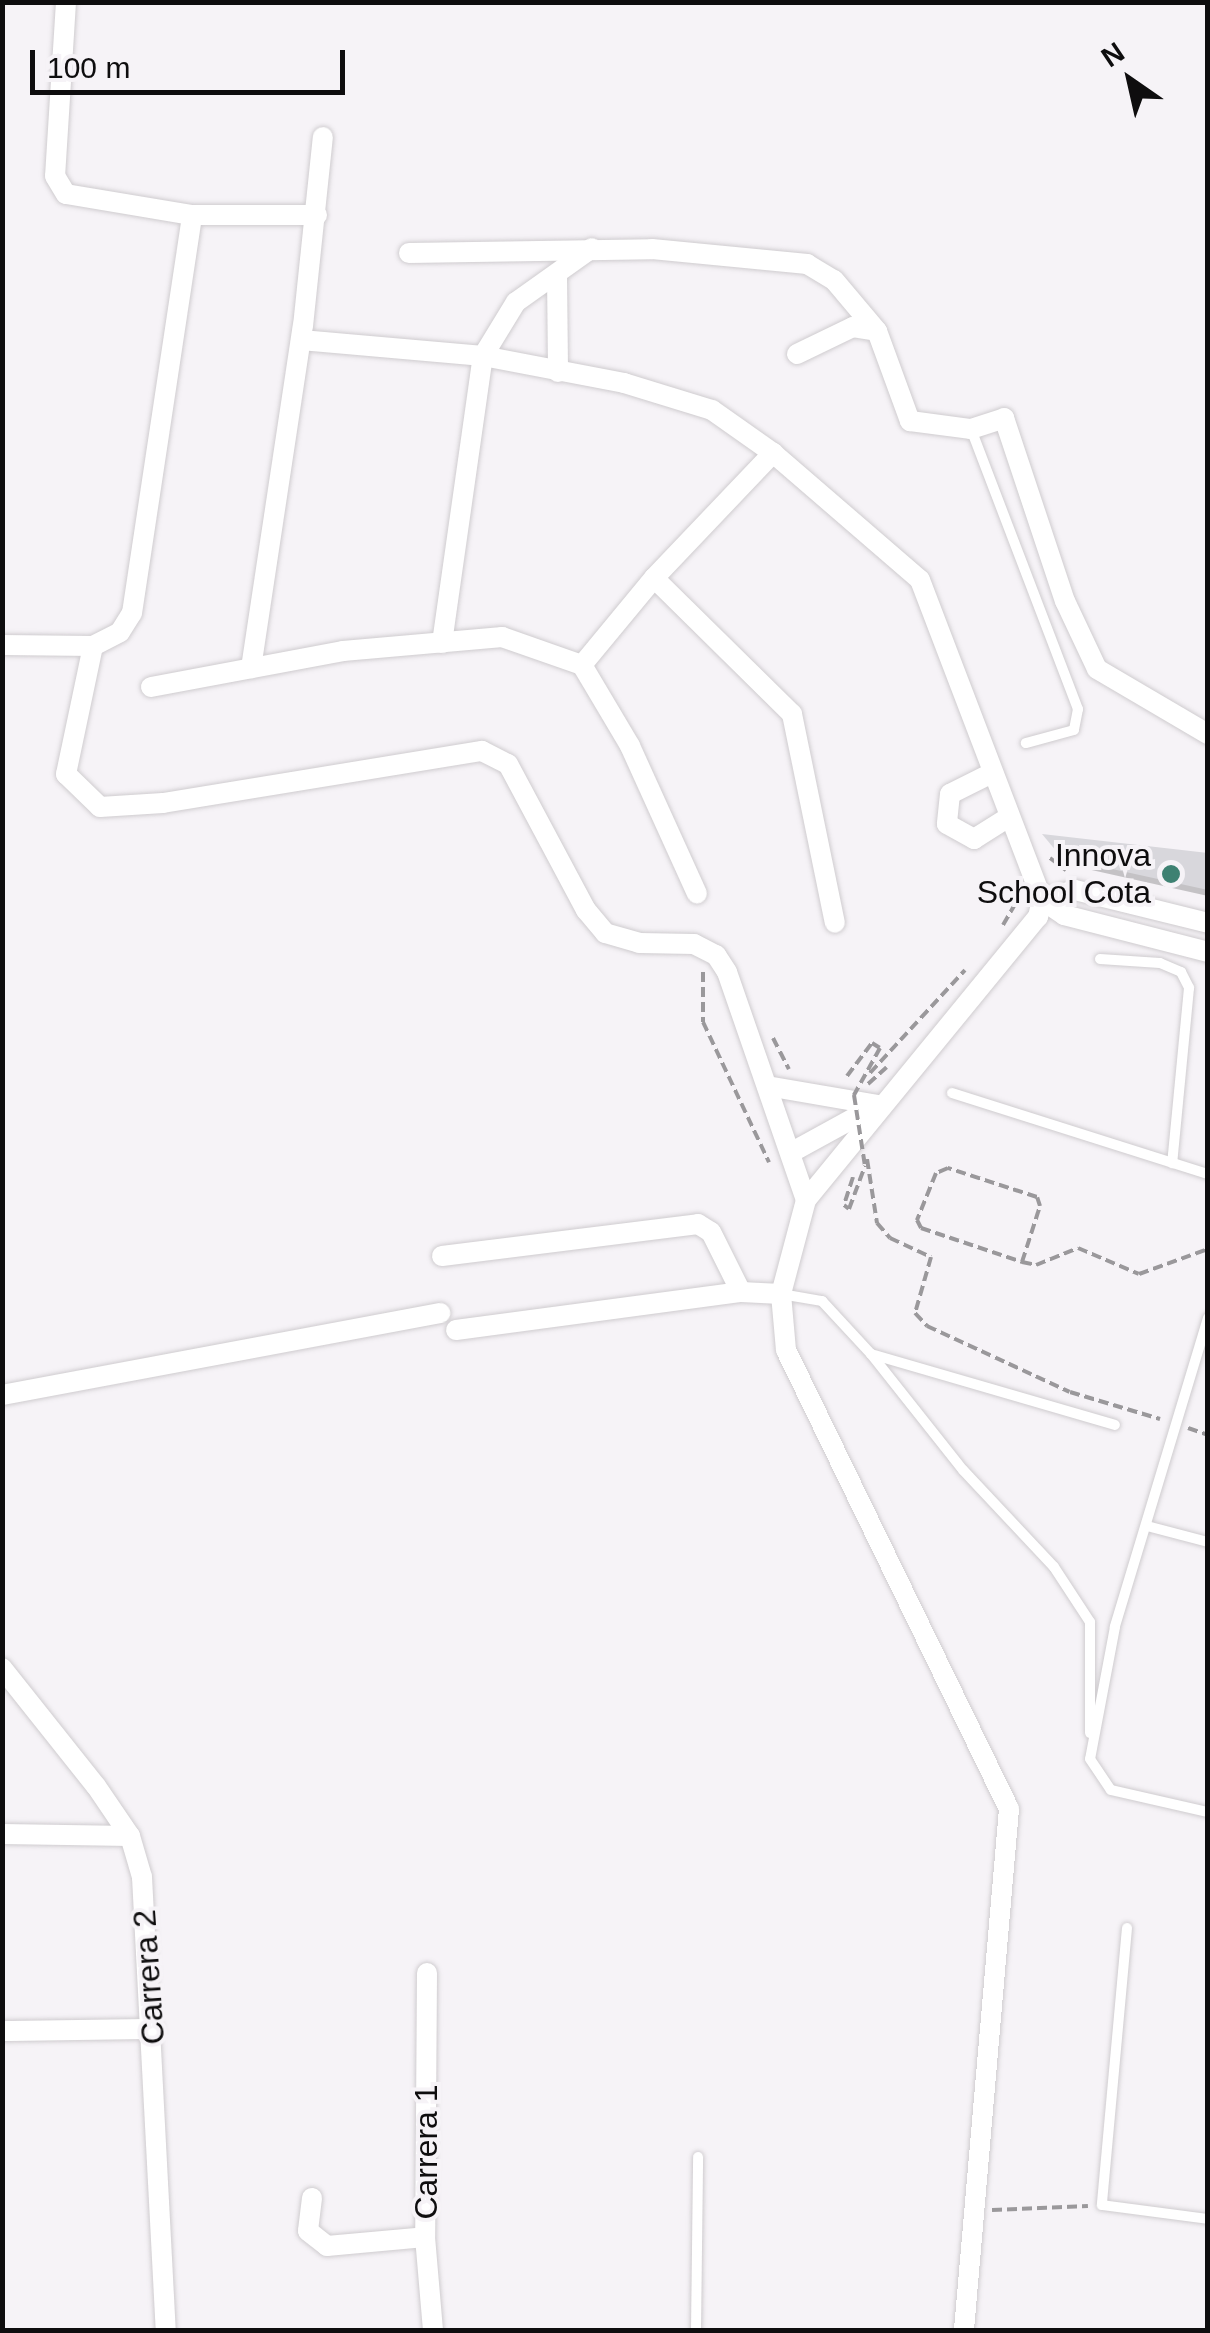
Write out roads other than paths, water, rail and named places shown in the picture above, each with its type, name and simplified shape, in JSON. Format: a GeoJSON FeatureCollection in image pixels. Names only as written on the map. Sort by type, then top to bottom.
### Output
{"type":"FeatureCollection","features":[{"type":"Feature","properties":{"kind":"street"},"geometry":{"type":"LineString","coordinates":[[66,2],[58,184],[78,198],[192,214],[317,214]]}},
{"type":"Feature","properties":{"kind":"street"},"geometry":{"type":"LineString","coordinates":[[251,668],[301,340],[323,137]]}},
{"type":"Feature","properties":{"kind":"street"},"geometry":{"type":"LineString","coordinates":[[2,645],[93,646],[120,632],[132,613],[192,214]]}},
{"type":"Feature","properties":{"kind":"street"},"geometry":{"type":"LineString","coordinates":[[409,253],[592,248],[808,264],[834,280],[877,331],[901,410],[910,420],[971,429],[1004,418],[1065,601],[1098,669],[1208,734]]}},
{"type":"Feature","properties":{"kind":"street"},"geometry":{"type":"LineString","coordinates":[[442,643],[483,356],[516,302],[592,248]]}},
{"type":"Feature","properties":{"kind":"street"},"geometry":{"type":"LineString","coordinates":[[556,274],[558,372]]}},
{"type":"Feature","properties":{"kind":"street"},"geometry":{"type":"LineString","coordinates":[[797,354],[853,327],[877,331]]}},
{"type":"Feature","properties":{"kind":"street"},"geometry":{"type":"LineString","coordinates":[[301,340],[483,356],[624,383],[712,410],[773,453],[920,580],[1009,817],[1020,872],[1042,900],[1064,915],[1208,952]]}},
{"type":"Feature","properties":{"kind":"street"},"geometry":{"type":"LineString","coordinates":[[582,665],[654,578],[773,453]]}},
{"type":"Feature","properties":{"kind":"street"},"geometry":{"type":"LineString","coordinates":[[654,578],[792,714],[835,923]]}},
{"type":"Feature","properties":{"kind":"street"},"geometry":{"type":"LineString","coordinates":[[151,687],[343,651],[502,638],[582,665],[630,746],[697,894]]}},
{"type":"Feature","properties":{"kind":"street"},"geometry":{"type":"LineString","coordinates":[[93,646],[66,774],[100,807],[163,803],[482,751],[508,764],[586,910],[606,932],[639,943],[694,944],[716,954],[792,1152],[806,1200]]}},
{"type":"Feature","properties":{"kind":"street"},"geometry":{"type":"LineString","coordinates":[[992,772],[950,794],[947,824],[974,839],[1009,817]]}},
{"type":"Feature","properties":{"kind":"street"},"geometry":{"type":"LineString","coordinates":[[1042,900],[1075,890],[1208,922]]}},
{"type":"Feature","properties":{"kind":"street"},"geometry":{"type":"LineString","coordinates":[[964,2330],[1009,1809],[786,1350],[780,1294],[806,1200],[878,1104],[1038,917],[1042,900]]}},
{"type":"Feature","properties":{"kind":"street"},"geometry":{"type":"LineString","coordinates":[[767,1086],[878,1104]]}},
{"type":"Feature","properties":{"kind":"street"},"geometry":{"type":"LineString","coordinates":[[792,1152],[878,1104]]}},
{"type":"Feature","properties":{"kind":"street"},"geometry":{"type":"LineString","coordinates":[[442,1256],[698,1224],[711,1232],[740,1292]]}},
{"type":"Feature","properties":{"kind":"street"},"geometry":{"type":"LineString","coordinates":[[456,1330],[740,1292],[780,1294]]}},
{"type":"Feature","properties":{"kind":"street"},"geometry":{"type":"LineString","coordinates":[[2,1395],[440,1314]]}},
{"type":"Feature","properties":{"kind":"street","name":"Carrera 2"},"geometry":{"type":"LineString","coordinates":[[6,1677],[130,1836],[142,1877],[166,2330]]}},
{"type":"Feature","properties":{"kind":"street"},"geometry":{"type":"LineString","coordinates":[[2,1834],[130,1836]]}},
{"type":"Feature","properties":{"kind":"street","name":"Carrera 1"},"geometry":{"type":"LineString","coordinates":[[427,1973],[426,2237],[433,2330]]}},
{"type":"Feature","properties":{"kind":"street"},"geometry":{"type":"LineString","coordinates":[[2,2031],[153,2029]]}},
{"type":"Feature","properties":{"kind":"street"},"geometry":{"type":"LineString","coordinates":[[312,2198],[308,2231],[327,2246],[426,2237]]}},
{"type":"Feature","properties":{"kind":"lane"},"geometry":{"type":"LineString","coordinates":[[971,429],[1078,709],[1074,730],[1026,743]]}},
{"type":"Feature","properties":{"kind":"lane"},"geometry":{"type":"LineString","coordinates":[[1100,959],[1160,964],[1181,972],[1189,988],[1172,1163]]}},
{"type":"Feature","properties":{"kind":"lane"},"geometry":{"type":"LineString","coordinates":[[952,1092],[1208,1174]]}},
{"type":"Feature","properties":{"kind":"lane"},"geometry":{"type":"LineString","coordinates":[[780,1294],[822,1302],[870,1354],[963,1470],[1054,1567],[1090,1622],[1090,1759],[1112,1790],[1208,1812]]}},
{"type":"Feature","properties":{"kind":"lane"},"geometry":{"type":"LineString","coordinates":[[1090,1759],[1114,1627],[1208,1318]]}},
{"type":"Feature","properties":{"kind":"lane"},"geometry":{"type":"LineString","coordinates":[[870,1354],[1115,1426]]}},
{"type":"Feature","properties":{"kind":"lane"},"geometry":{"type":"LineString","coordinates":[[1147,1526],[1208,1542]]}},
{"type":"Feature","properties":{"kind":"lane"},"geometry":{"type":"LineString","coordinates":[[1127,1928],[1102,2206],[1208,2219]]}},
{"type":"Feature","properties":{"kind":"lane"},"geometry":{"type":"LineString","coordinates":[[696,2330],[698,2157]]}},
{"type":"Feature","properties":{"kind":"place","name":"Innova School Cota"},"geometry":{"type":"Point","coordinates":[1171,874]}}]}
